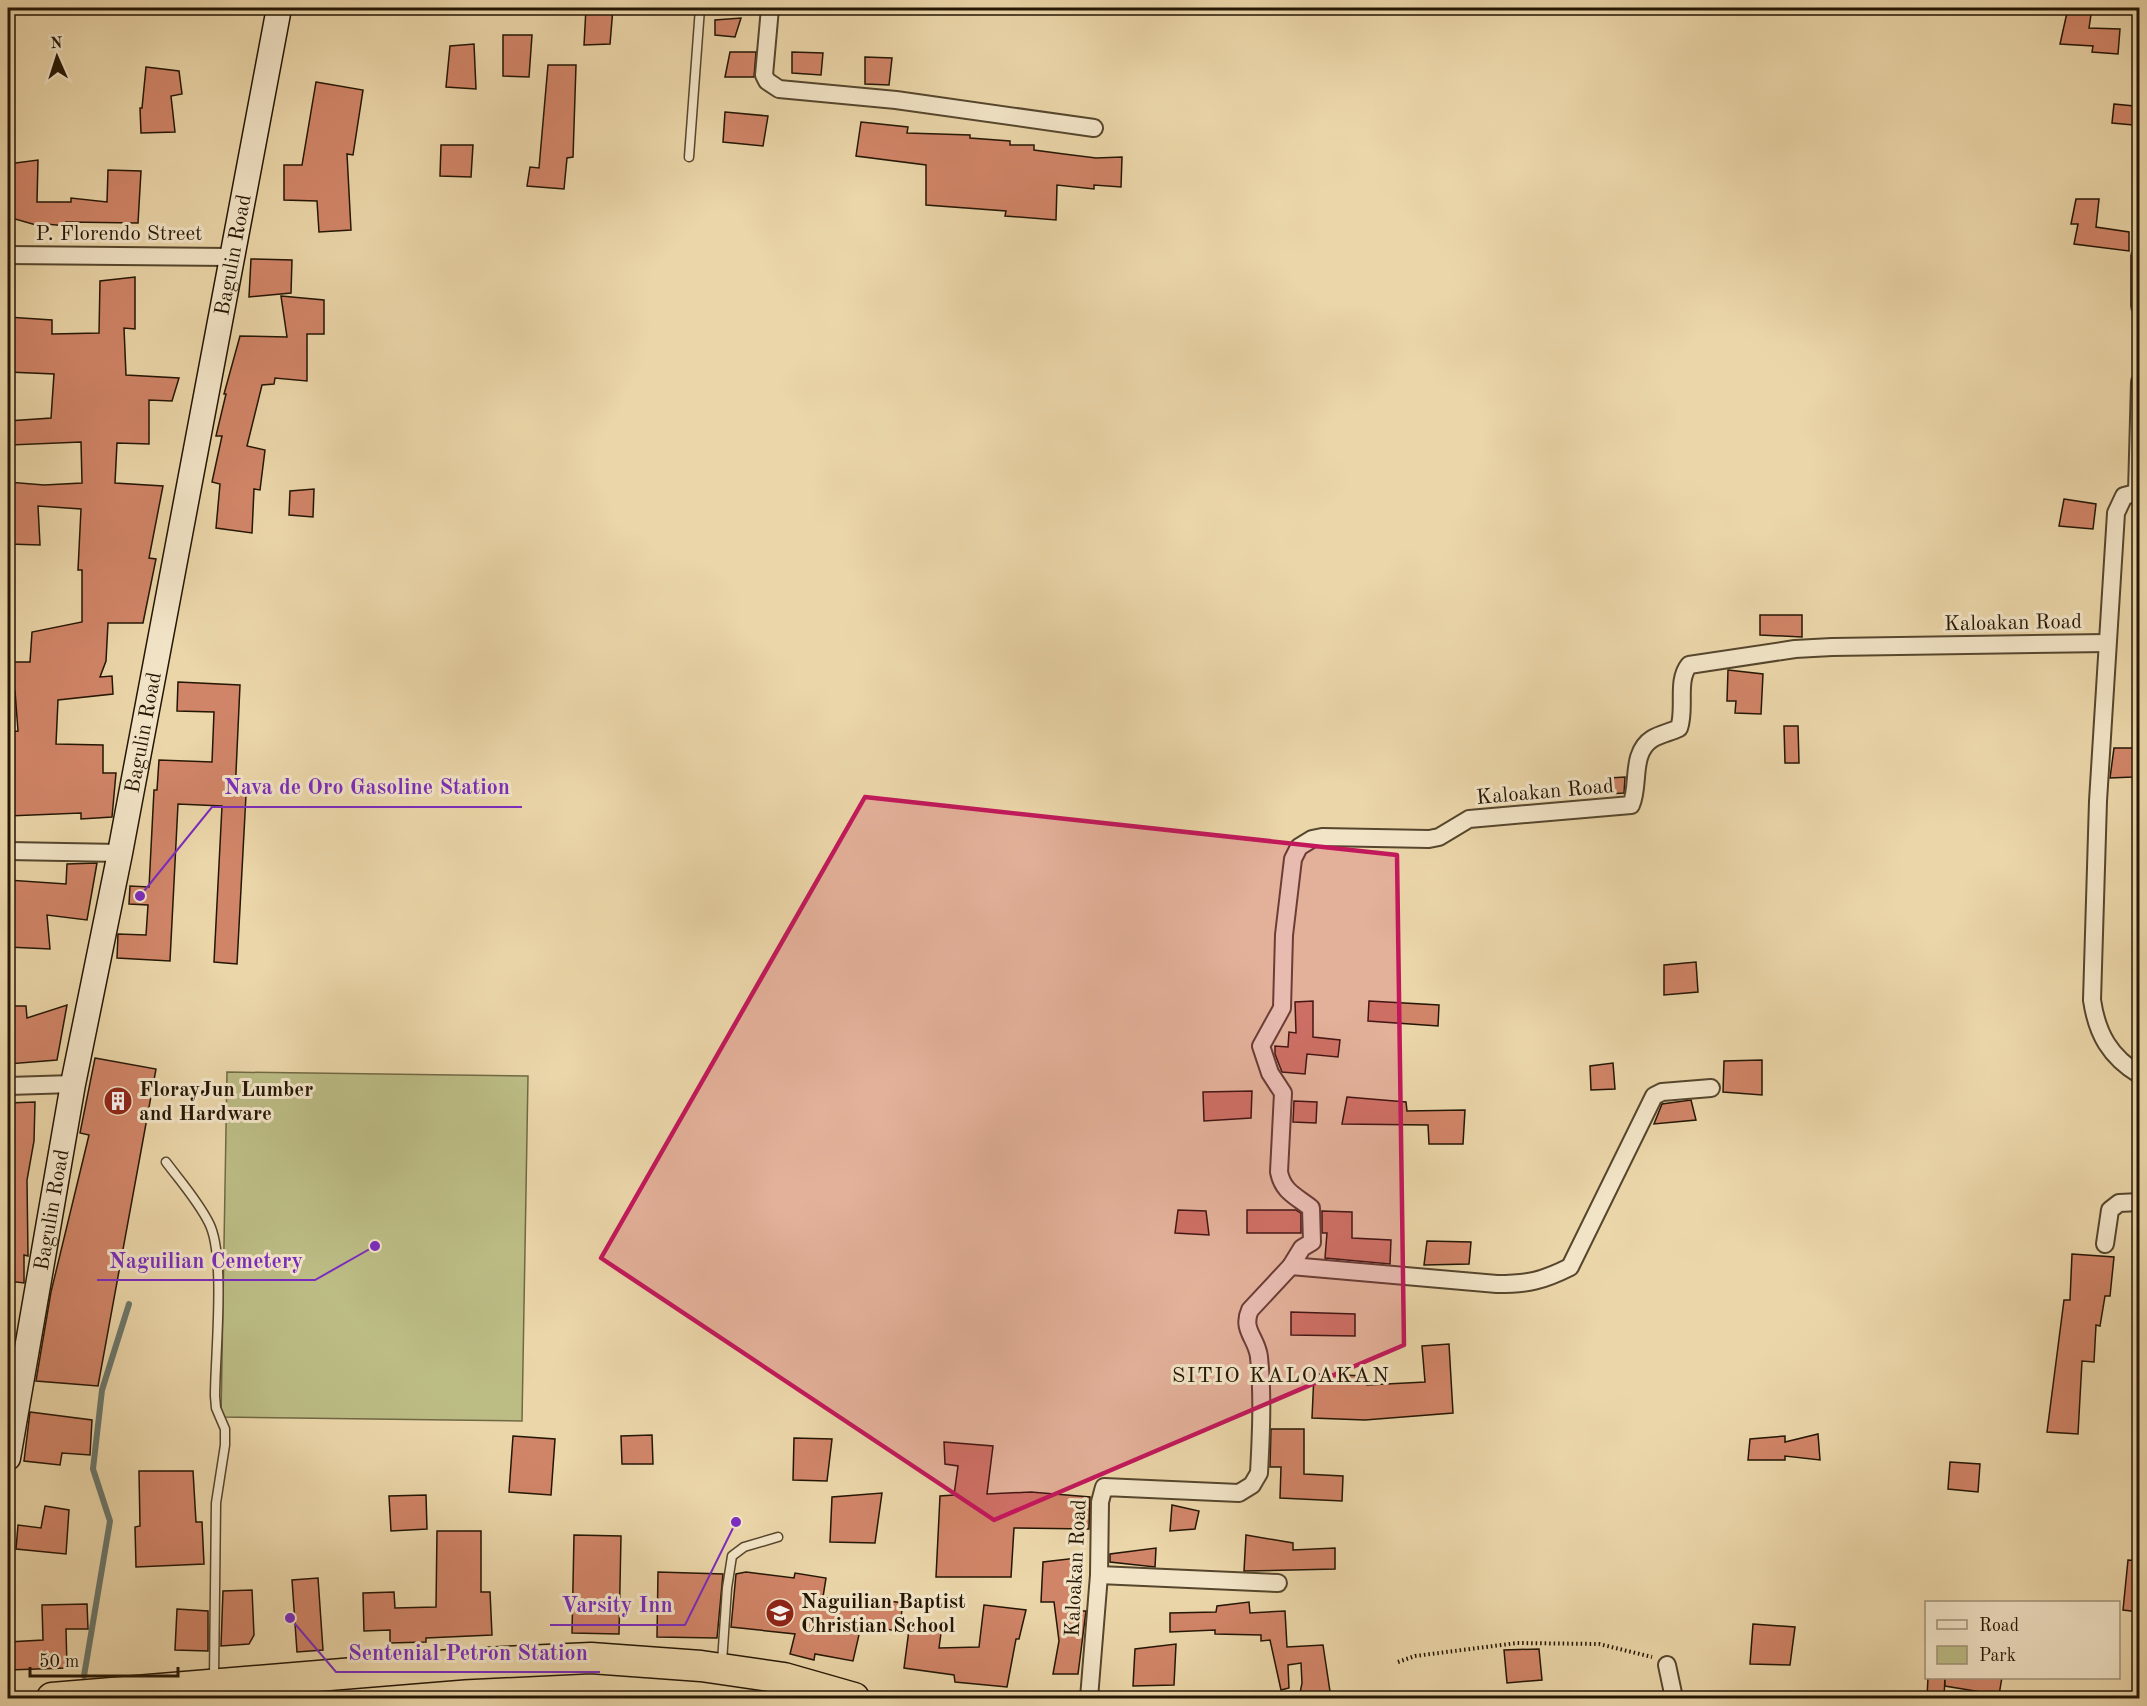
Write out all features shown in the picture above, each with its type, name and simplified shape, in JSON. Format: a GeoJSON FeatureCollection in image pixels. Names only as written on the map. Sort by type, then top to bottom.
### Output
{"type":"FeatureCollection","features":[{"type":"Feature","properties":{"kind":"highway"},"geometry":{"type":"LineString","coordinates":[[59,1698],[213,1689],[463,1664],[591,1658],[648,1661],[784,1678],[854,1698]]}},
{"type":"Feature","properties":{"kind":"main road","name":"Bagulin Road"},"geometry":{"type":"LineString","coordinates":[[8,1458],[73,1084],[120,853],[230,257],[279,8]]}},
{"type":"Feature","properties":{"kind":"street"},"geometry":{"type":"LineString","coordinates":[[770,8],[764,68],[767,81],[779,89],[896,100],[1094,128]]}},
{"type":"Feature","properties":{"kind":"street","name":"P. Florendo Street"},"geometry":{"type":"LineString","coordinates":[[8,255],[230,257]]}},
{"type":"Feature","properties":{"kind":"street"},"geometry":{"type":"LineString","coordinates":[[2139,256],[2139,306]]}},
{"type":"Feature","properties":{"kind":"street"},"geometry":{"type":"LineString","coordinates":[[2139,382],[2138,492],[2124,496],[2116,513],[2098,801],[2092,1000],[2095,1021],[2103,1041],[2123,1063],[2139,1075]]}},
{"type":"Feature","properties":{"kind":"street","name":"Kaloakan Road"},"geometry":{"type":"LineString","coordinates":[[1089,1698],[1099,1575],[1100,1502],[1104,1487],[1239,1493],[1252,1485],[1259,1473],[1261,1446],[1259,1355],[1247,1330],[1246,1319],[1250,1310],[1291,1266],[1302,1248],[1312,1242],[1311,1208],[1287,1191],[1279,1173],[1283,1094],[1270,1073],[1261,1046],[1282,1008],[1284,934],[1293,858],[1299,847],[1312,839],[1322,837],[1429,839],[1439,837],[1469,819],[1631,805],[1635,797],[1638,761],[1646,747],[1651,740],[1679,728],[1683,717],[1683,676],[1689,665],[1813,648],[2107,643]]}},
{"type":"Feature","properties":{"kind":"street"},"geometry":{"type":"LineString","coordinates":[[8,851],[120,853]]}},
{"type":"Feature","properties":{"kind":"street"},"geometry":{"type":"LineString","coordinates":[[8,1086],[73,1084]]}},
{"type":"Feature","properties":{"kind":"street"},"geometry":{"type":"LineString","coordinates":[[1291,1266],[1497,1284],[1525,1284],[1544,1280],[1570,1267],[1654,1096],[1662,1092],[1711,1088]]}},
{"type":"Feature","properties":{"kind":"street"},"geometry":{"type":"LineString","coordinates":[[2105,1244],[2110,1210],[2119,1203],[2139,1202]]}},
{"type":"Feature","properties":{"kind":"street"},"geometry":{"type":"LineString","coordinates":[[1099,1575],[1278,1582]]}},
{"type":"Feature","properties":{"kind":"street"},"geometry":{"type":"LineString","coordinates":[[1666,1665],[1674,1698]]}},
{"type":"Feature","properties":{"kind":"lane"},"geometry":{"type":"LineString","coordinates":[[689,157],[700,8]]}},
{"type":"Feature","properties":{"kind":"lane"},"geometry":{"type":"LineString","coordinates":[[166,1162],[209,1223],[216,1248],[215,1396],[216,1408],[225,1429],[225,1445],[216,1503],[213,1689]]}},
{"type":"Feature","properties":{"kind":"lane"},"geometry":{"type":"LineString","coordinates":[[721,1669],[727,1587],[732,1556],[744,1546],[778,1537]]}},
{"type":"Feature","properties":{"kind":"path"},"geometry":{"type":"LineString","coordinates":[[1398,1662],[1415,1656],[1516,1643],[1573,1642],[1599,1644],[1653,1657],[1666,1665]]}},
{"type":"Feature","properties":{"kind":"highlighted area"},"geometry":{"type":"Polygon","coordinates":[[[865,797],[1397,855],[1404,1345],[994,1520],[601,1258],[865,797]]]}},
{"type":"Feature","properties":{"kind":"green space"},"geometry":{"type":"Polygon","coordinates":[[[227,1072],[528,1076],[522,1421],[221,1417],[227,1072]]]}},
{"type":"Feature","properties":{"kind":"building"},"geometry":{"type":"Polygon","coordinates":[[[586,8],[613,8],[610,44],[584,45],[586,8]]]}},
{"type":"Feature","properties":{"kind":"building"},"geometry":{"type":"Polygon","coordinates":[[[2068,8],[2092,8],[2089,28],[2120,29],[2118,54],[2092,52],[2093,46],[2060,44],[2068,8]]]}},
{"type":"Feature","properties":{"kind":"building"},"geometry":{"type":"Polygon","coordinates":[[[741,18],[735,37],[715,35],[715,20],[741,18]]]}},
{"type":"Feature","properties":{"kind":"building"},"geometry":{"type":"Polygon","coordinates":[[[503,35],[532,35],[529,77],[503,76],[503,35]]]}},
{"type":"Feature","properties":{"kind":"building"},"geometry":{"type":"Polygon","coordinates":[[[474,44],[476,89],[446,87],[450,46],[474,44]]]}},
{"type":"Feature","properties":{"kind":"building"},"geometry":{"type":"Polygon","coordinates":[[[730,52],[756,52],[754,77],[725,77],[730,52]]]}},
{"type":"Feature","properties":{"kind":"building"},"geometry":{"type":"Polygon","coordinates":[[[792,52],[823,53],[821,75],[792,73],[792,52]]]}},
{"type":"Feature","properties":{"kind":"building"},"geometry":{"type":"Polygon","coordinates":[[[865,57],[892,58],[889,85],[865,84],[865,57]]]}},
{"type":"Feature","properties":{"kind":"building"},"geometry":{"type":"Polygon","coordinates":[[[548,65],[576,65],[573,157],[567,158],[564,189],[527,186],[530,167],[539,168],[548,65]]]}},
{"type":"Feature","properties":{"kind":"building"},"geometry":{"type":"Polygon","coordinates":[[[146,67],[179,71],[182,94],[171,96],[175,132],[141,133],[140,108],[142,108],[146,67]]]}},
{"type":"Feature","properties":{"kind":"building"},"geometry":{"type":"Polygon","coordinates":[[[316,82],[363,90],[353,155],[347,154],[351,230],[319,232],[317,201],[284,200],[284,165],[302,165],[316,82]]]}},
{"type":"Feature","properties":{"kind":"building"},"geometry":{"type":"Polygon","coordinates":[[[2114,104],[2134,106],[2133,125],[2112,123],[2114,104]]]}},
{"type":"Feature","properties":{"kind":"building"},"geometry":{"type":"Polygon","coordinates":[[[725,112],[768,116],[763,146],[723,142],[725,112]]]}},
{"type":"Feature","properties":{"kind":"building"},"geometry":{"type":"Polygon","coordinates":[[[861,122],[908,127],[907,133],[970,135],[970,138],[1010,141],[1010,145],[1034,145],[1034,150],[1096,158],[1122,157],[1121,187],[1094,185],[1094,189],[1057,185],[1056,220],[1005,216],[1006,211],[926,205],[926,165],[856,156],[861,122]]]}},
{"type":"Feature","properties":{"kind":"building"},"geometry":{"type":"Polygon","coordinates":[[[441,145],[473,145],[471,177],[440,176],[441,145]]]}},
{"type":"Feature","properties":{"kind":"building"},"geometry":{"type":"Polygon","coordinates":[[[38,160],[37,202],[71,202],[71,198],[107,202],[108,170],[141,171],[138,223],[66,222],[66,226],[36,223],[36,225],[8,217],[8,164],[38,160]]]}},
{"type":"Feature","properties":{"kind":"building"},"geometry":{"type":"Polygon","coordinates":[[[2076,199],[2099,199],[2096,227],[2129,232],[2129,251],[2074,244],[2078,224],[2071,224],[2076,199]]]}},
{"type":"Feature","properties":{"kind":"building"},"geometry":{"type":"Polygon","coordinates":[[[251,259],[292,260],[291,293],[249,297],[251,259]]]}},
{"type":"Feature","properties":{"kind":"building"},"geometry":{"type":"Polygon","coordinates":[[[135,277],[135,329],[124,328],[126,375],[179,378],[172,401],[149,400],[149,444],[117,443],[115,483],[163,486],[149,558],[156,559],[143,623],[108,623],[106,661],[100,677],[112,676],[113,694],[58,700],[56,744],[103,745],[103,773],[116,773],[112,817],[81,819],[81,813],[8,816],[8,732],[18,731],[15,691],[8,691],[11,662],[30,662],[32,632],[82,622],[82,570],[78,570],[81,509],[38,506],[40,545],[8,544],[8,482],[44,485],[82,483],[81,442],[10,445],[8,421],[51,418],[54,374],[8,372],[8,317],[52,320],[52,334],[99,333],[100,281],[135,277]]]}},
{"type":"Feature","properties":{"kind":"building"},"geometry":{"type":"Polygon","coordinates":[[[281,296],[324,300],[324,334],[307,334],[307,381],[275,378],[274,384],[262,385],[247,446],[265,450],[260,490],[254,489],[252,533],[216,528],[220,484],[212,482],[222,436],[216,436],[226,394],[224,394],[240,336],[287,337],[281,296]]]}},
{"type":"Feature","properties":{"kind":"building"},"geometry":{"type":"Polygon","coordinates":[[[314,489],[313,517],[289,515],[290,491],[314,489]]]}},
{"type":"Feature","properties":{"kind":"building"},"geometry":{"type":"Polygon","coordinates":[[[2064,499],[2096,504],[2093,529],[2059,526],[2064,499]]]}},
{"type":"Feature","properties":{"kind":"building"},"geometry":{"type":"Polygon","coordinates":[[[1760,615],[1802,615],[1802,637],[1760,635],[1760,615]]]}},
{"type":"Feature","properties":{"kind":"building"},"geometry":{"type":"Polygon","coordinates":[[[1728,670],[1763,674],[1761,714],[1735,713],[1736,701],[1727,701],[1728,670]]]}},
{"type":"Feature","properties":{"kind":"building"},"geometry":{"type":"Polygon","coordinates":[[[178,682],[240,685],[235,794],[246,795],[237,964],[214,962],[222,806],[178,804],[170,961],[117,958],[118,934],[146,935],[148,905],[129,904],[130,886],[149,887],[154,790],[157,790],[159,760],[212,762],[214,712],[177,711],[178,682]]]}},
{"type":"Feature","properties":{"kind":"building"},"geometry":{"type":"Polygon","coordinates":[[[1784,726],[1798,726],[1799,763],[1785,763],[1784,726]]]}},
{"type":"Feature","properties":{"kind":"building"},"geometry":{"type":"Polygon","coordinates":[[[2114,748],[2138,748],[2133,777],[2110,778],[2114,748]]]}},
{"type":"Feature","properties":{"kind":"building"},"geometry":{"type":"Polygon","coordinates":[[[1625,777],[1624,793],[1609,794],[1609,778],[1625,777]]]}},
{"type":"Feature","properties":{"kind":"building"},"geometry":{"type":"Polygon","coordinates":[[[97,863],[87,920],[47,915],[50,949],[8,947],[8,880],[66,884],[67,864],[97,863]]]}},
{"type":"Feature","properties":{"kind":"building"},"geometry":{"type":"Polygon","coordinates":[[[1696,962],[1698,992],[1664,995],[1664,965],[1696,962]]]}},
{"type":"Feature","properties":{"kind":"building"},"geometry":{"type":"Polygon","coordinates":[[[1313,1001],[1313,1037],[1340,1040],[1338,1057],[1307,1054],[1305,1074],[1282,1072],[1275,1054],[1275,1046],[1288,1047],[1289,1032],[1296,1033],[1295,1002],[1313,1001]]]}},
{"type":"Feature","properties":{"kind":"building"},"geometry":{"type":"Polygon","coordinates":[[[1369,1001],[1439,1005],[1438,1026],[1368,1021],[1369,1001]]]}},
{"type":"Feature","properties":{"kind":"building"},"geometry":{"type":"Polygon","coordinates":[[[67,1005],[57,1060],[8,1064],[8,1006],[26,1006],[27,1018],[67,1005]]]}},
{"type":"Feature","properties":{"kind":"building"},"geometry":{"type":"Polygon","coordinates":[[[95,1058],[156,1069],[98,1386],[36,1381],[51,1292],[89,1135],[80,1133],[95,1058]]]}},
{"type":"Feature","properties":{"kind":"building"},"geometry":{"type":"Polygon","coordinates":[[[1762,1060],[1762,1095],[1723,1092],[1724,1061],[1762,1060]]]}},
{"type":"Feature","properties":{"kind":"building"},"geometry":{"type":"Polygon","coordinates":[[[1613,1063],[1615,1089],[1591,1090],[1590,1066],[1613,1063]]]}},
{"type":"Feature","properties":{"kind":"building"},"geometry":{"type":"Polygon","coordinates":[[[1252,1091],[1251,1118],[1204,1121],[1203,1092],[1252,1091]]]}},
{"type":"Feature","properties":{"kind":"building"},"geometry":{"type":"Polygon","coordinates":[[[1347,1097],[1406,1102],[1407,1111],[1465,1110],[1463,1144],[1429,1144],[1428,1125],[1342,1124],[1347,1097]]]}},
{"type":"Feature","properties":{"kind":"building"},"geometry":{"type":"Polygon","coordinates":[[[1691,1100],[1696,1120],[1654,1124],[1662,1104],[1691,1100]]]}},
{"type":"Feature","properties":{"kind":"building"},"geometry":{"type":"Polygon","coordinates":[[[1294,1101],[1317,1102],[1316,1123],[1293,1122],[1294,1101]]]}},
{"type":"Feature","properties":{"kind":"building"},"geometry":{"type":"Polygon","coordinates":[[[35,1102],[34,1141],[27,1180],[28,1256],[24,1255],[24,1283],[8,1281],[8,1103],[35,1102]]]}},
{"type":"Feature","properties":{"kind":"building"},"geometry":{"type":"Polygon","coordinates":[[[1178,1210],[1206,1211],[1209,1235],[1175,1233],[1178,1210]]]}},
{"type":"Feature","properties":{"kind":"building"},"geometry":{"type":"Polygon","coordinates":[[[1247,1210],[1296,1210],[1301,1213],[1301,1233],[1247,1233],[1247,1210]]]}},
{"type":"Feature","properties":{"kind":"building"},"geometry":{"type":"Polygon","coordinates":[[[1322,1211],[1352,1212],[1352,1238],[1391,1240],[1390,1264],[1325,1258],[1327,1233],[1322,1233],[1322,1211]]]}},
{"type":"Feature","properties":{"kind":"building"},"geometry":{"type":"Polygon","coordinates":[[[1427,1241],[1471,1242],[1469,1264],[1424,1265],[1427,1241]]]}},
{"type":"Feature","properties":{"kind":"building"},"geometry":{"type":"Polygon","coordinates":[[[2072,1254],[2114,1257],[2110,1296],[2105,1296],[2100,1326],[2096,1325],[2094,1362],[2082,1361],[2078,1434],[2047,1432],[2064,1300],[2070,1300],[2072,1254]]]}},
{"type":"Feature","properties":{"kind":"building"},"geometry":{"type":"Polygon","coordinates":[[[1291,1312],[1355,1314],[1355,1336],[1291,1335],[1291,1312]]]}},
{"type":"Feature","properties":{"kind":"building"},"geometry":{"type":"Polygon","coordinates":[[[1449,1344],[1453,1413],[1365,1420],[1312,1418],[1314,1374],[1367,1376],[1367,1385],[1425,1382],[1422,1346],[1449,1344]]]}},
{"type":"Feature","properties":{"kind":"building"},"geometry":{"type":"Polygon","coordinates":[[[30,1412],[92,1420],[90,1455],[62,1453],[60,1465],[24,1461],[30,1412]]]}},
{"type":"Feature","properties":{"kind":"building"},"geometry":{"type":"Polygon","coordinates":[[[1271,1429],[1304,1429],[1304,1474],[1343,1476],[1342,1501],[1280,1498],[1281,1467],[1270,1467],[1271,1429]]]}},
{"type":"Feature","properties":{"kind":"building"},"geometry":{"type":"Polygon","coordinates":[[[1818,1434],[1820,1460],[1785,1456],[1785,1460],[1748,1460],[1750,1439],[1785,1436],[1785,1442],[1818,1434]]]}},
{"type":"Feature","properties":{"kind":"building"},"geometry":{"type":"Polygon","coordinates":[[[652,1435],[653,1464],[622,1464],[621,1436],[652,1435]]]}},
{"type":"Feature","properties":{"kind":"building"},"geometry":{"type":"Polygon","coordinates":[[[513,1436],[555,1439],[551,1495],[509,1492],[513,1436]]]}},
{"type":"Feature","properties":{"kind":"building"},"geometry":{"type":"Polygon","coordinates":[[[794,1438],[832,1439],[827,1481],[793,1480],[794,1438]]]}},
{"type":"Feature","properties":{"kind":"building"},"geometry":{"type":"Polygon","coordinates":[[[944,1442],[993,1446],[987,1494],[1031,1492],[1090,1497],[1089,1529],[1014,1528],[1011,1577],[936,1577],[940,1496],[954,1495],[958,1466],[945,1464],[944,1442]]]}},
{"type":"Feature","properties":{"kind":"building"},"geometry":{"type":"Polygon","coordinates":[[[1950,1462],[1980,1464],[1978,1492],[1948,1489],[1950,1462]]]}},
{"type":"Feature","properties":{"kind":"building"},"geometry":{"type":"Polygon","coordinates":[[[139,1471],[193,1471],[196,1522],[202,1522],[204,1564],[136,1567],[135,1527],[140,1526],[139,1471]]]}},
{"type":"Feature","properties":{"kind":"building"},"geometry":{"type":"Polygon","coordinates":[[[882,1493],[875,1543],[830,1542],[832,1497],[882,1493]]]}},
{"type":"Feature","properties":{"kind":"building"},"geometry":{"type":"Polygon","coordinates":[[[426,1495],[427,1529],[391,1531],[389,1496],[426,1495]]]}},
{"type":"Feature","properties":{"kind":"building"},"geometry":{"type":"Polygon","coordinates":[[[1172,1505],[1199,1511],[1195,1529],[1170,1531],[1172,1505]]]}},
{"type":"Feature","properties":{"kind":"building"},"geometry":{"type":"Polygon","coordinates":[[[45,1506],[69,1510],[66,1554],[16,1549],[18,1525],[41,1528],[45,1506]]]}},
{"type":"Feature","properties":{"kind":"building"},"geometry":{"type":"Polygon","coordinates":[[[437,1531],[481,1531],[481,1592],[490,1592],[492,1635],[426,1638],[426,1642],[390,1643],[390,1630],[364,1631],[363,1593],[394,1592],[395,1608],[436,1607],[437,1531]]]}},
{"type":"Feature","properties":{"kind":"building"},"geometry":{"type":"Polygon","coordinates":[[[574,1535],[621,1536],[619,1634],[572,1633],[574,1535]]]}},
{"type":"Feature","properties":{"kind":"building"},"geometry":{"type":"Polygon","coordinates":[[[1246,1535],[1293,1543],[1293,1550],[1335,1548],[1335,1569],[1244,1571],[1246,1535]]]}},
{"type":"Feature","properties":{"kind":"building"},"geometry":{"type":"Polygon","coordinates":[[[1156,1548],[1155,1567],[1110,1562],[1110,1554],[1156,1548]]]}},
{"type":"Feature","properties":{"kind":"building"},"geometry":{"type":"Polygon","coordinates":[[[1077,1558],[1079,1611],[1086,1611],[1078,1674],[1053,1674],[1059,1641],[1054,1602],[1041,1602],[1043,1562],[1077,1558]]]}},
{"type":"Feature","properties":{"kind":"building"},"geometry":{"type":"Polygon","coordinates":[[[2128,1560],[2139,1561],[2139,1612],[2123,1610],[2128,1560]]]}},
{"type":"Feature","properties":{"kind":"building"},"geometry":{"type":"Polygon","coordinates":[[[658,1572],[723,1574],[717,1638],[657,1637],[658,1572]]]}},
{"type":"Feature","properties":{"kind":"building","name":"Naguilian Baptist Christian School"},"geometry":{"type":"Polygon","coordinates":[[[746,1572],[794,1578],[795,1573],[826,1578],[823,1597],[874,1607],[875,1599],[903,1603],[899,1631],[861,1626],[853,1661],[815,1654],[814,1660],[790,1654],[795,1634],[731,1627],[736,1574],[746,1572]]]}},
{"type":"Feature","properties":{"kind":"building"},"geometry":{"type":"Polygon","coordinates":[[[318,1578],[323,1650],[297,1652],[292,1580],[318,1578]]]}},
{"type":"Feature","properties":{"kind":"building"},"geometry":{"type":"Polygon","coordinates":[[[252,1590],[254,1635],[249,1644],[221,1646],[223,1591],[252,1590]]]}},
{"type":"Feature","properties":{"kind":"building"},"geometry":{"type":"Polygon","coordinates":[[[1249,1602],[1250,1613],[1285,1611],[1287,1647],[1323,1645],[1331,1698],[1299,1698],[1302,1683],[1301,1663],[1288,1665],[1289,1688],[1281,1690],[1270,1640],[1261,1641],[1261,1635],[1215,1634],[1215,1630],[1170,1632],[1170,1613],[1216,1612],[1217,1606],[1249,1602]]]}},
{"type":"Feature","properties":{"kind":"building"},"geometry":{"type":"Polygon","coordinates":[[[87,1604],[88,1629],[66,1629],[67,1668],[8,1670],[8,1642],[43,1640],[42,1605],[87,1604]]]}},
{"type":"Feature","properties":{"kind":"building"},"geometry":{"type":"Polygon","coordinates":[[[984,1605],[1026,1610],[1019,1639],[1016,1639],[1007,1687],[955,1682],[954,1675],[904,1668],[910,1622],[942,1626],[939,1648],[979,1647],[984,1605]]]}},
{"type":"Feature","properties":{"kind":"building"},"geometry":{"type":"Polygon","coordinates":[[[177,1609],[208,1611],[208,1651],[175,1650],[177,1609]]]}},
{"type":"Feature","properties":{"kind":"building"},"geometry":{"type":"Polygon","coordinates":[[[1753,1624],[1795,1627],[1790,1665],[1750,1664],[1753,1624]]]}},
{"type":"Feature","properties":{"kind":"building"},"geometry":{"type":"Polygon","coordinates":[[[1176,1644],[1174,1685],[1133,1686],[1135,1649],[1176,1644]]]}},
{"type":"Feature","properties":{"kind":"building"},"geometry":{"type":"Polygon","coordinates":[[[1539,1649],[1542,1680],[1507,1683],[1504,1650],[1539,1649]]]}},
{"type":"Feature","properties":{"kind":"building"},"geometry":{"type":"Polygon","coordinates":[[[1928,1679],[1945,1679],[1944,1698],[1927,1698],[1928,1679]]]}},
{"type":"Feature","properties":{"kind":"building"},"geometry":{"type":"Polygon","coordinates":[[[1945,1679],[2002,1679],[1999,1695],[1945,1686],[1945,1679]]]}},
{"type":"Feature","properties":{"kind":"waterway"},"geometry":{"type":"LineString","coordinates":[[84,1676],[110,1521],[93,1469],[102,1390],[129,1304]]}},
{"type":"Feature","properties":{"kind":"place","name":"Nava de Oro Gasoline Station"},"geometry":{"type":"Point","coordinates":[140,896]}},
{"type":"Feature","properties":{"kind":"place","name":"FlorayJun Lumber and Hardware"},"geometry":{"type":"Point","coordinates":[118,1101]}},
{"type":"Feature","properties":{"kind":"place","name":"Naguilian Cemetery"},"geometry":{"type":"Point","coordinates":[375,1246]}},
{"type":"Feature","properties":{"kind":"place","name":"Varsity Inn"},"geometry":{"type":"Point","coordinates":[736,1522]}},
{"type":"Feature","properties":{"kind":"place","name":"Naguilian Baptist Christian School"},"geometry":{"type":"Point","coordinates":[780,1613]}},
{"type":"Feature","properties":{"kind":"place","name":"Sentenial Petron Station"},"geometry":{"type":"Point","coordinates":[290,1618]}},
{"type":"Feature","properties":{"kind":"district","name":"SITIO KALOAKAN"},"geometry":{"type":"Point","coordinates":[1281,1374]}}]}
